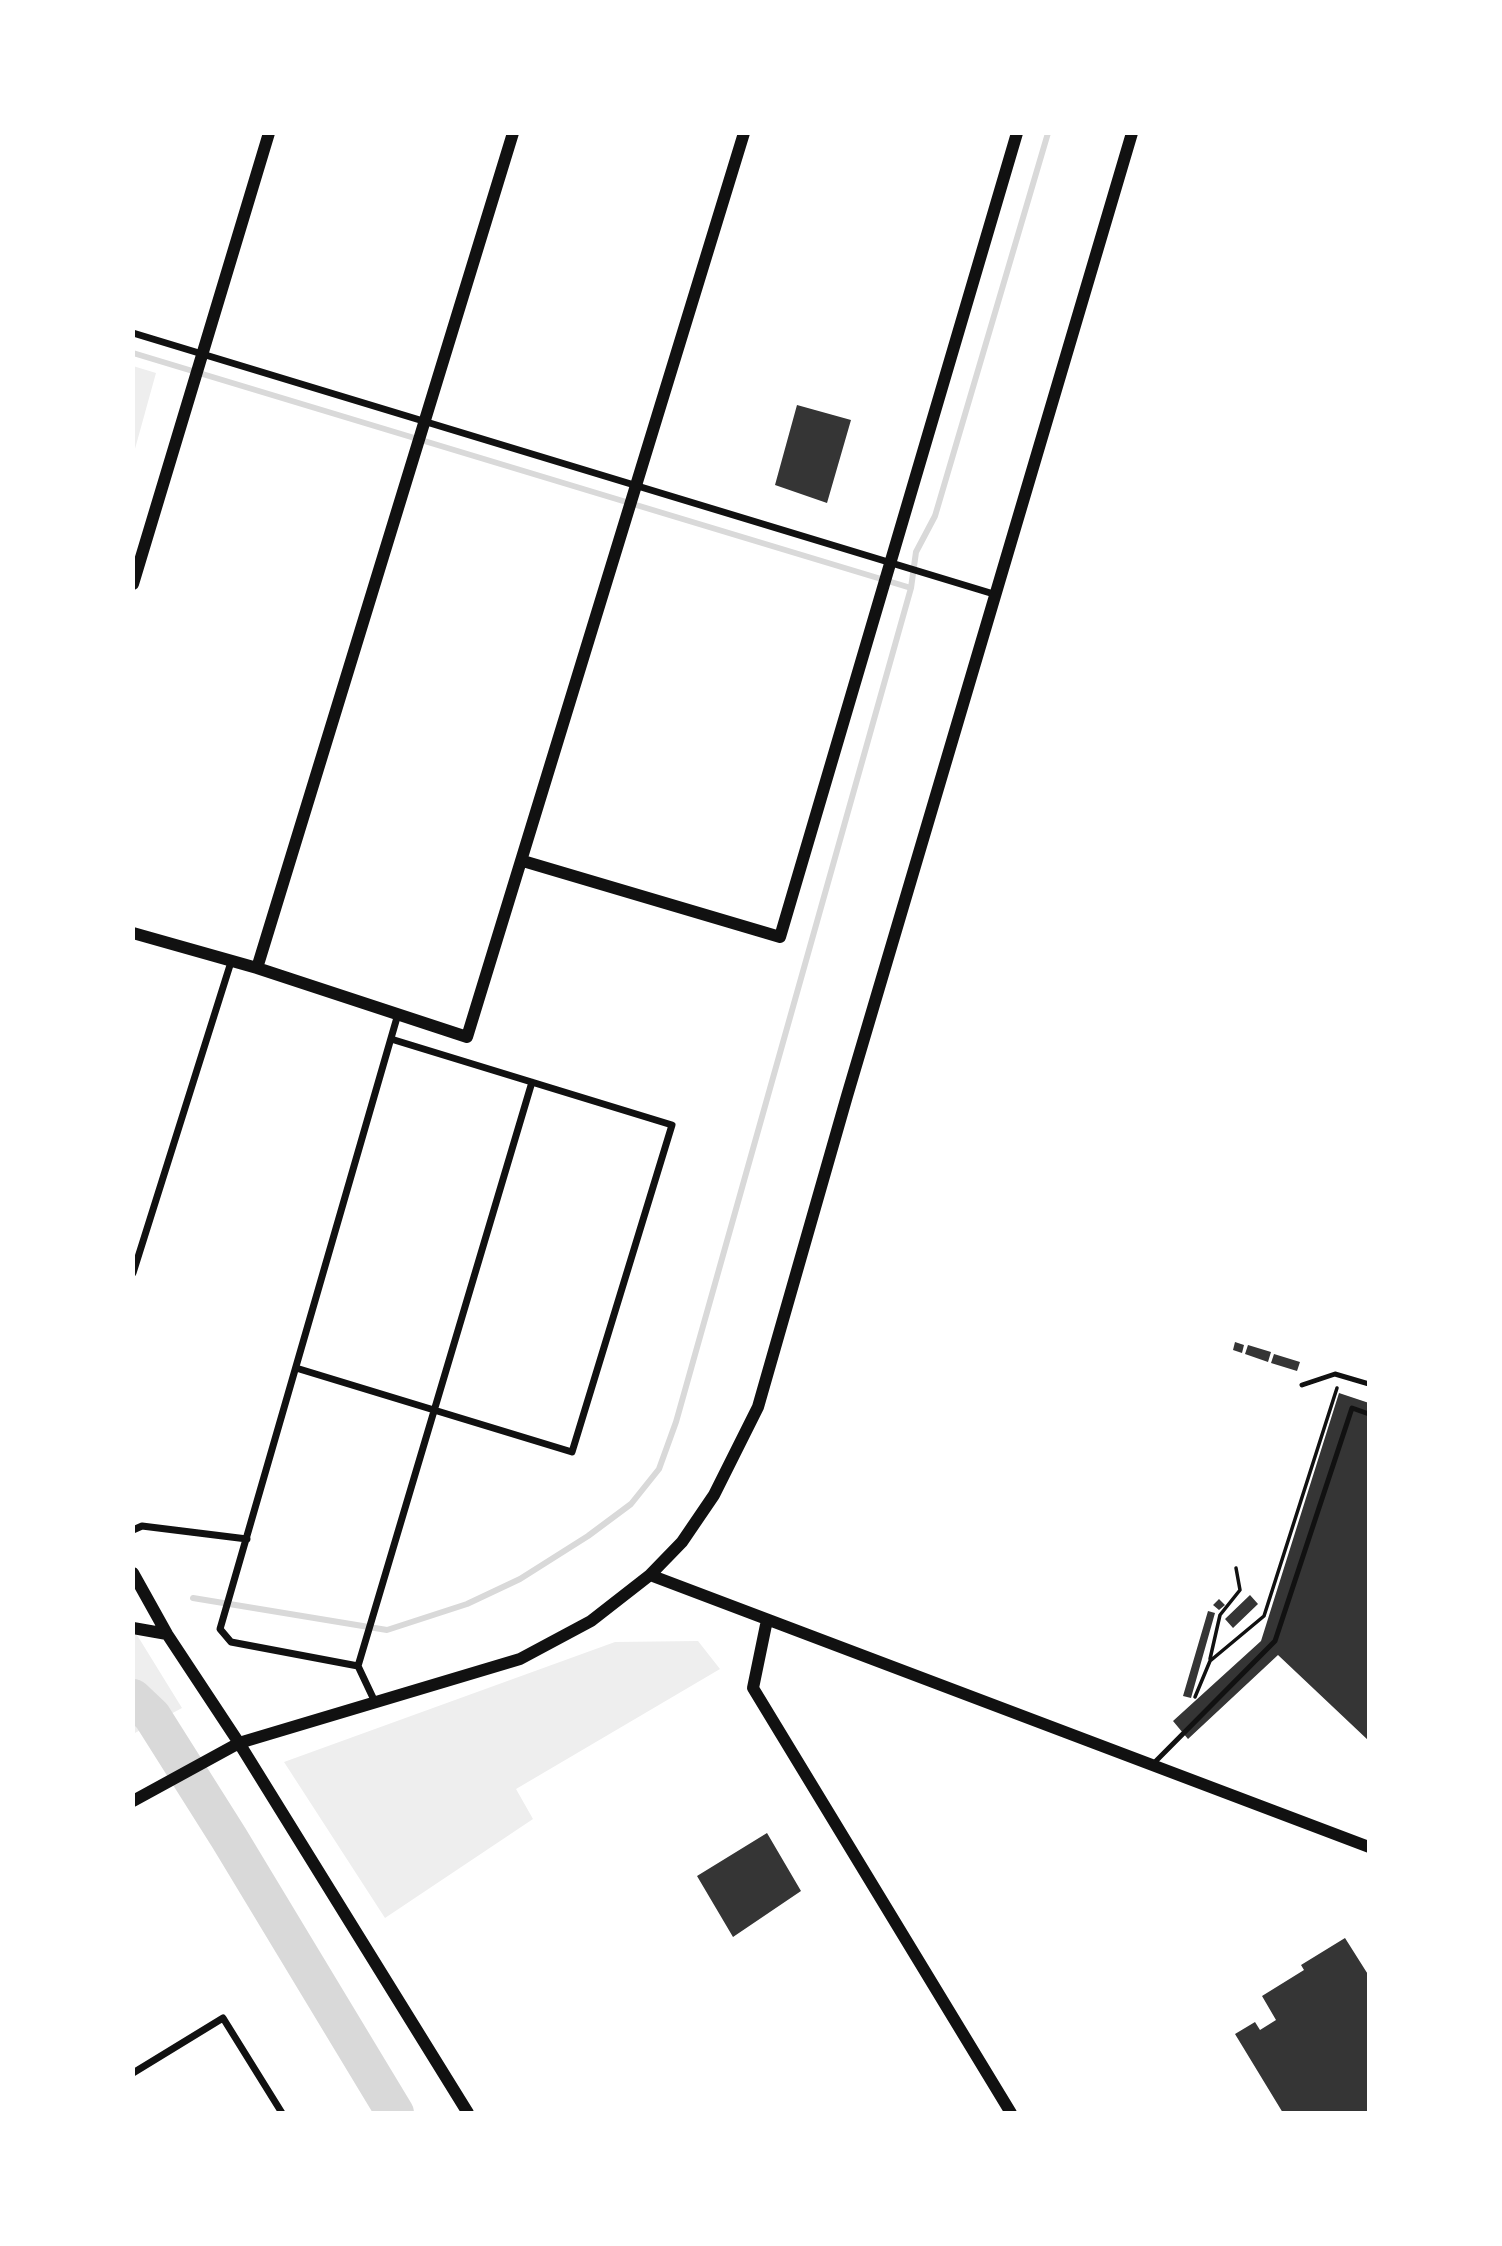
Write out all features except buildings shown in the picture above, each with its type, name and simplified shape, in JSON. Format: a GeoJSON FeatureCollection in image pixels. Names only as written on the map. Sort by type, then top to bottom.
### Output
{"type":"FeatureCollection","features":[{"type":"Feature","properties":{"kind":"street"},"geometry":{"type":"LineString","coordinates":[[133,584],[269,133]]}},
{"type":"Feature","properties":{"kind":"street"},"geometry":{"type":"LineString","coordinates":[[257,968],[513,133]]}},
{"type":"Feature","properties":{"kind":"street"},"geometry":{"type":"LineString","coordinates":[[133,933],[257,968],[467,1037],[744,133]]}},
{"type":"Feature","properties":{"kind":"street"},"geometry":{"type":"LineString","coordinates":[[523,861],[780,937],[1017,133]]}},
{"type":"Feature","properties":{"kind":"street"},"geometry":{"type":"LineString","coordinates":[[133,1801],[239,1743],[520,1659],[591,1621],[650,1575],[682,1542],[714,1495],[758,1406],[1132,133]]}},
{"type":"Feature","properties":{"kind":"street"},"geometry":{"type":"LineString","coordinates":[[133,333],[201,358],[424,428],[888,566],[907,566],[998,595]]}},
{"type":"Feature","properties":{"kind":"street"},"geometry":{"type":"LineString","coordinates":[[133,1273],[231,962]]}},
{"type":"Feature","properties":{"kind":"street"},"geometry":{"type":"LineString","coordinates":[[358,1666],[231,1642],[220,1629],[398,1014]]}},
{"type":"Feature","properties":{"kind":"street"},"geometry":{"type":"LineString","coordinates":[[296,1368],[572,1452],[672,1125],[391,1039]]}},
{"type":"Feature","properties":{"kind":"street"},"geometry":{"type":"LineString","coordinates":[[375,1702],[358,1666],[532,1082]]}},
{"type":"Feature","properties":{"kind":"street"},"geometry":{"type":"LineString","coordinates":[[133,1530],[142,1527],[247,1538]]}},
{"type":"Feature","properties":{"kind":"street"},"geometry":{"type":"LineString","coordinates":[[133,1573],[167,1634],[239,1743],[468,2113]]}},
{"type":"Feature","properties":{"kind":"street"},"geometry":{"type":"LineString","coordinates":[[650,1575],[1368,1844]]}},
{"type":"Feature","properties":{"kind":"street"},"geometry":{"type":"LineString","coordinates":[[767,1620],[753,1688],[1012,2113]]}},
{"type":"Feature","properties":{"kind":"street"},"geometry":{"type":"LineString","coordinates":[[133,1628],[167,1634]]}},
{"type":"Feature","properties":{"kind":"street"},"geometry":{"type":"LineString","coordinates":[[133,2073],[223,2018],[282,2113]]}},
{"type":"Feature","properties":{"kind":"lane"},"geometry":{"type":"LineString","coordinates":[[1302,1385],[1335,1374],[1369,1384]]}},
{"type":"Feature","properties":{"kind":"lane"},"geometry":{"type":"LineString","coordinates":[[1152,1765],[1182,1732],[1275,1642],[1352,1408],[1369,1414]]}},
{"type":"Feature","properties":{"kind":"path"},"geometry":{"type":"LineString","coordinates":[[1210,1661],[1264,1616],[1341,1376]]}},
{"type":"Feature","properties":{"kind":"path"},"geometry":{"type":"LineString","coordinates":[[1195,1697],[1210,1661],[1220,1615],[1240,1590],[1236,1568]]}},
{"type":"Feature","properties":{"kind":"shaded area"},"geometry":{"type":"Polygon","coordinates":[[[133,366],[156,373],[133,456],[133,366]]]}},
{"type":"Feature","properties":{"kind":"shaded area"},"geometry":{"type":"Polygon","coordinates":[[[133,1635],[137,1635],[182,1708],[133,1734],[133,1635]]]}},
{"type":"Feature","properties":{"kind":"shaded area"},"geometry":{"type":"Polygon","coordinates":[[[698,1641],[720,1669],[516,1789],[533,1819],[385,1918],[284,1762],[615,1642],[698,1641]]]}},
{"type":"Feature","properties":{"kind":"waterway"},"geometry":{"type":"LineString","coordinates":[[193,1598],[387,1630],[467,1604],[520,1579],[588,1536],[631,1504],[659,1469],[676,1422],[911,588],[916,552],[935,516],[1048,133]]}},
{"type":"Feature","properties":{"kind":"waterway"},"geometry":{"type":"LineString","coordinates":[[133,353],[911,588]]}},
{"type":"Feature","properties":{"kind":"waterway"},"geometry":{"type":"LineString","coordinates":[[133,1698],[152,1716],[395,2113]]}}]}
